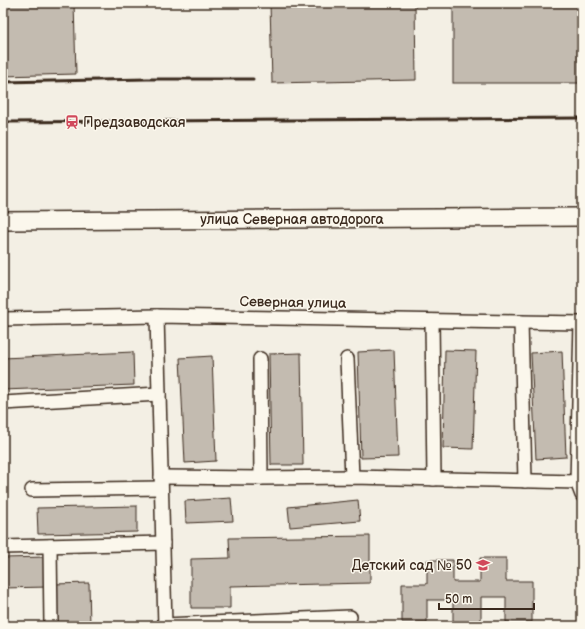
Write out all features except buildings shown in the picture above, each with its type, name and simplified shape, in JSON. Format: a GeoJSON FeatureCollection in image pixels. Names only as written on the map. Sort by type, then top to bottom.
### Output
{"type":"FeatureCollection","features":[{"type":"Feature","properties":{"kind":"main road","name":"улица Северная автодорога"},"geometry":{"type":"LineString","coordinates":[[3,221],[582,217]]}},
{"type":"Feature","properties":{"kind":"street","name":"Северная улица"},"geometry":{"type":"LineString","coordinates":[[3,318],[157,316],[582,323]]}},
{"type":"Feature","properties":{"kind":"street"},"geometry":{"type":"LineString","coordinates":[[157,316],[165,625],[350,617]]}},
{"type":"Feature","properties":{"kind":"street"},"geometry":{"type":"LineString","coordinates":[[432,321],[434,479]]}},
{"type":"Feature","properties":{"kind":"street"},"geometry":{"type":"LineString","coordinates":[[521,322],[525,481]]}},
{"type":"Feature","properties":{"kind":"street"},"geometry":{"type":"LineString","coordinates":[[582,323],[577,482],[582,495]]}},
{"type":"Feature","properties":{"kind":"street"},"geometry":{"type":"LineString","coordinates":[[260,359],[261,478]]}},
{"type":"Feature","properties":{"kind":"street"},"geometry":{"type":"LineString","coordinates":[[348,359],[352,477]]}},
{"type":"Feature","properties":{"kind":"street"},"geometry":{"type":"LineString","coordinates":[[3,403],[159,394]]}},
{"type":"Feature","properties":{"kind":"street"},"geometry":{"type":"LineString","coordinates":[[32,490],[161,482],[261,478],[352,477],[577,482]]}},
{"type":"Feature","properties":{"kind":"street"},"geometry":{"type":"LineString","coordinates":[[3,547],[163,543]]}},
{"type":"Feature","properties":{"kind":"street"},"geometry":{"type":"LineString","coordinates":[[50,546],[51,626]]}},
{"type":"Feature","properties":{"kind":"railway"},"geometry":{"type":"LineString","coordinates":[[3,82],[147,79],[253,79]]}},
{"type":"Feature","properties":{"kind":"railway"},"geometry":{"type":"LineString","coordinates":[[3,122],[582,118]]}},
{"type":"Feature","properties":{"kind":"place","name":"Предзаводская"},"geometry":{"type":"Point","coordinates":[72,122]}},
{"type":"Feature","properties":{"kind":"place","name":"Детский сад № 50"},"geometry":{"type":"Point","coordinates":[483,565]}}]}
